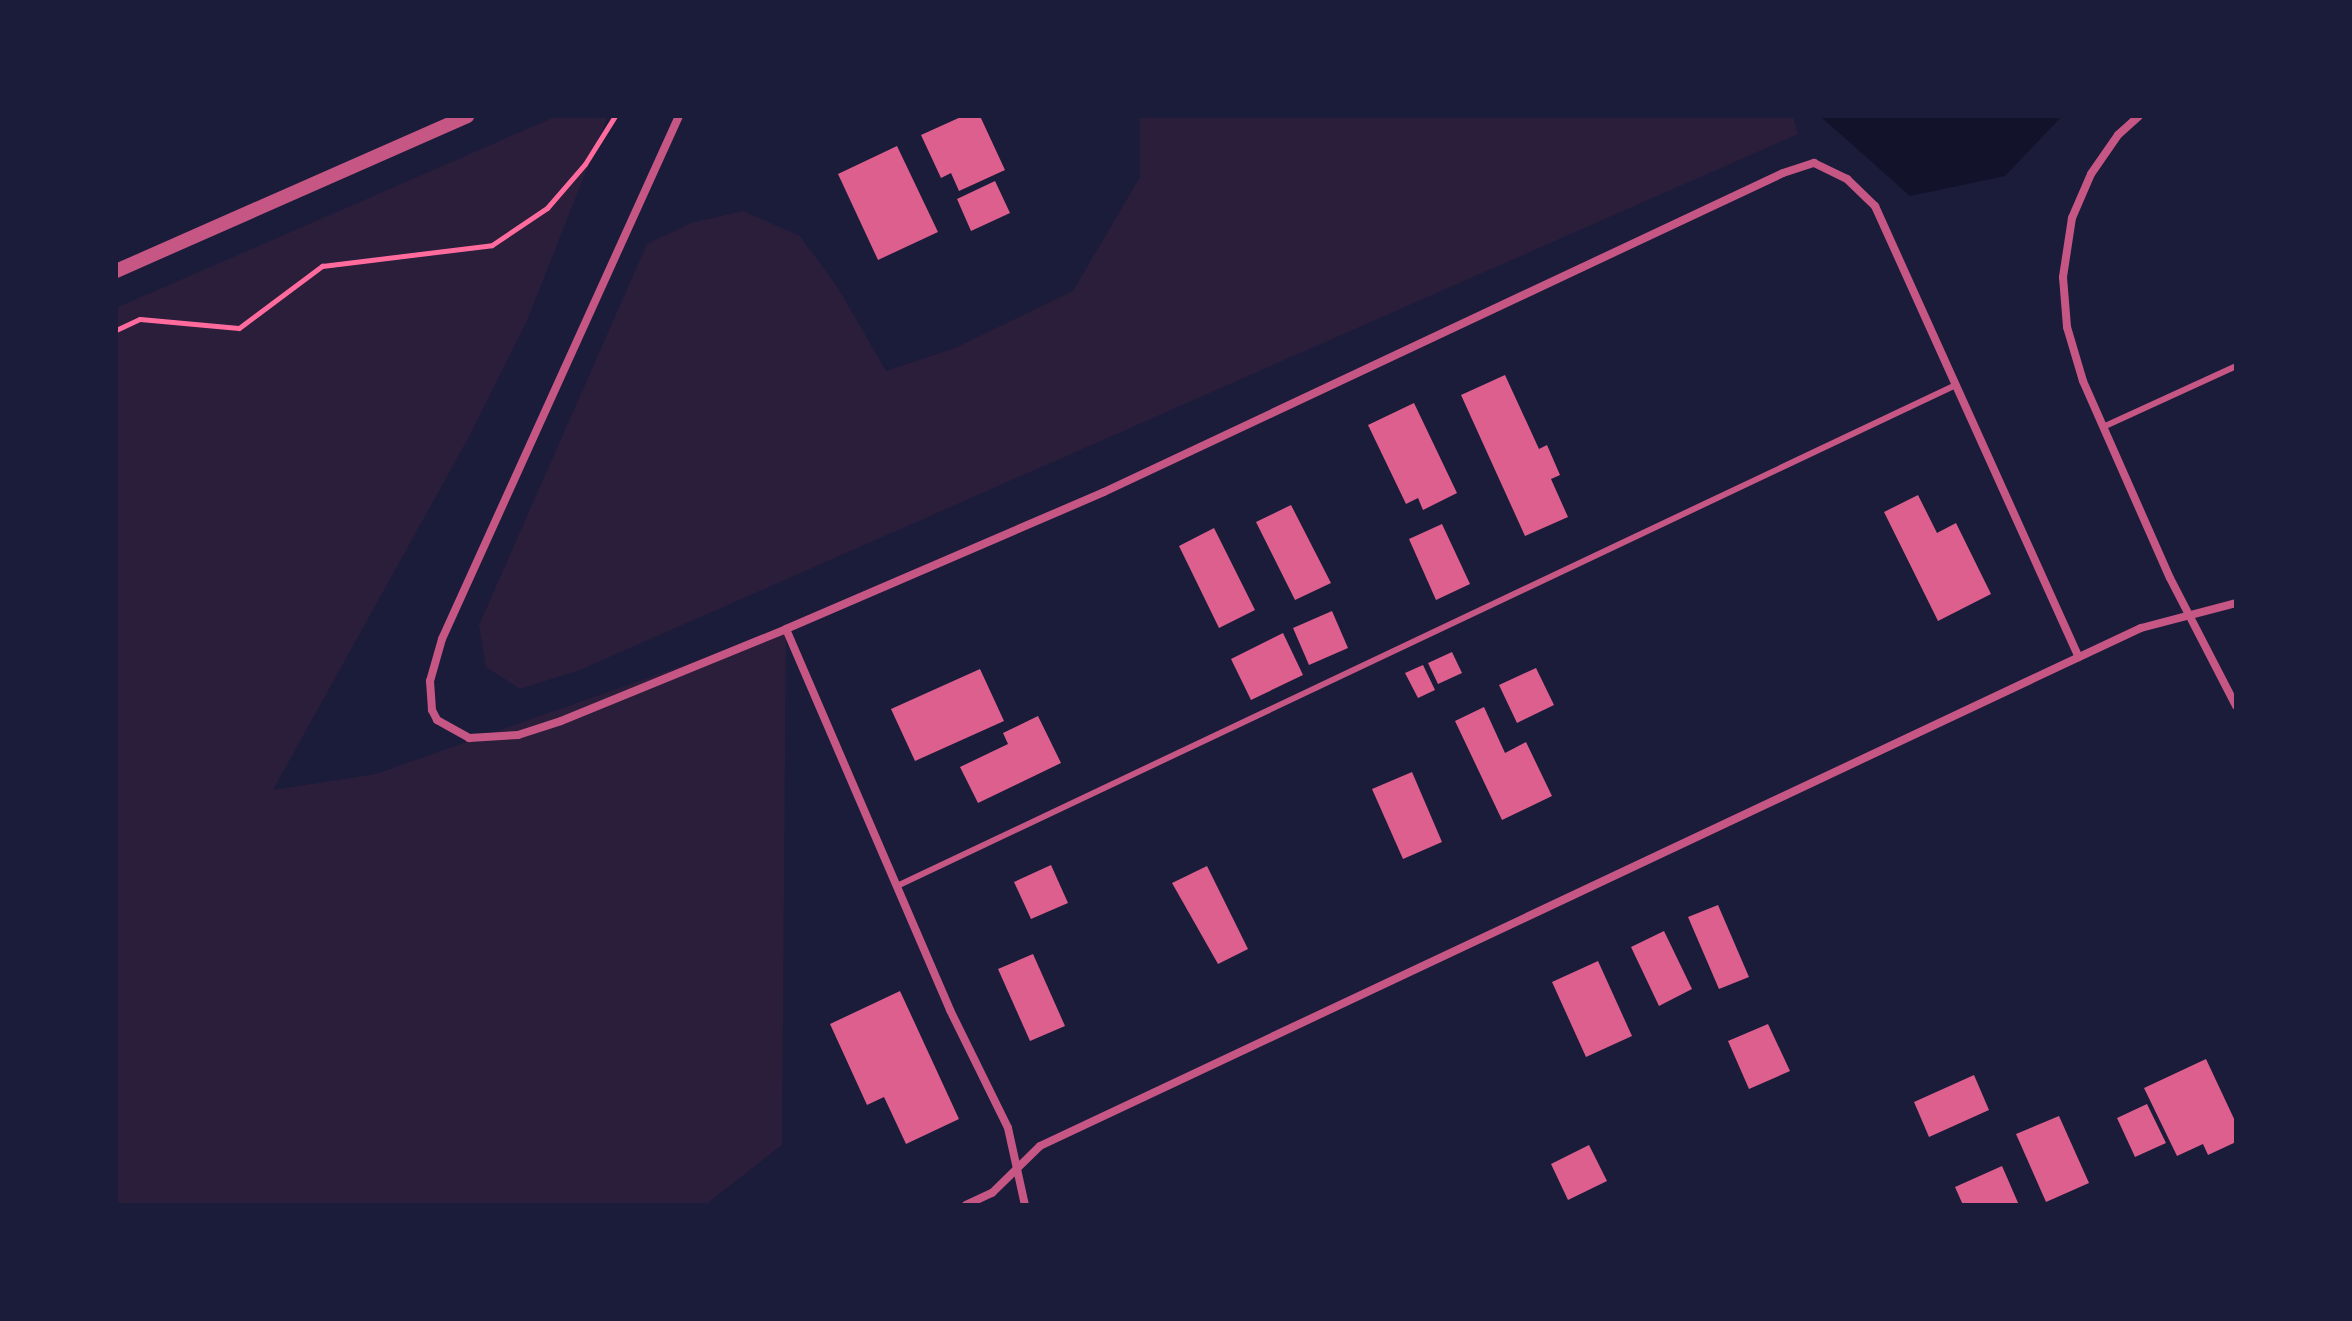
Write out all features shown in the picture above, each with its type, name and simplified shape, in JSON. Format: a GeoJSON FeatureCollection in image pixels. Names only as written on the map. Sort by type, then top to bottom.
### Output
{"type":"FeatureCollection","features":[{"type":"Feature","properties":{"kind":"street"},"geometry":{"type":"LineString","coordinates":[[116,271],[467,116]]}},
{"type":"Feature","properties":{"kind":"street"},"geometry":{"type":"LineString","coordinates":[[679,116],[442,639],[430,681],[432,710],[437,720],[469,738],[518,735],[786,629],[1104,492],[1783,173],[1814,163],[1847,179],[1875,206],[2079,657]]}},
{"type":"Feature","properties":{"kind":"street"},"geometry":{"type":"LineString","coordinates":[[2139,116],[2118,135],[2091,174],[2067,238],[2063,277],[2067,327],[2103,427],[2236,706]]}},
{"type":"Feature","properties":{"kind":"street"},"geometry":{"type":"LineString","coordinates":[[966,1205],[992,1193],[1040,1146],[2141,628],[2236,603]]}},
{"type":"Feature","properties":{"kind":"street"},"geometry":{"type":"LineString","coordinates":[[786,629],[897,886],[1008,1128],[1025,1205]]}},
{"type":"Feature","properties":{"kind":"lane"},"geometry":{"type":"LineString","coordinates":[[2103,427],[2236,366]]}},
{"type":"Feature","properties":{"kind":"lane"},"geometry":{"type":"LineString","coordinates":[[897,886],[1956,385]]}},
{"type":"Feature","properties":{"kind":"path"},"geometry":{"type":"LineString","coordinates":[[116,330],[140,319],[239,328],[322,266],[492,245],[547,208],[585,164],[615,116]]}},
{"type":"Feature","properties":{"kind":"shaded area"},"geometry":{"type":"Polygon","coordinates":[[[557,116],[608,116],[526,323],[470,435],[273,790],[376,774],[786,629],[782,1145],[705,1205],[116,1205],[116,308],[557,116]]]}},
{"type":"Feature","properties":{"kind":"shaded area"},"geometry":{"type":"Polygon","coordinates":[[[1140,116],[1793,116],[1798,134],[580,670],[520,689],[486,667],[479,625],[647,244],[691,223],[743,211],[800,236],[838,288],[886,371],[955,348],[1073,291],[1140,177],[1140,116]]]}},
{"type":"Feature","properties":{"kind":"shaded area"},"geometry":{"type":"Polygon","coordinates":[[[1820,116],[2062,116],[2005,176],[1910,196],[1820,116]]]}},
{"type":"Feature","properties":{"kind":"building"},"geometry":{"type":"Polygon","coordinates":[[[963,116],[980,116],[1005,170],[959,191],[951,173],[941,178],[921,135],[963,116]]]}},
{"type":"Feature","properties":{"kind":"building"},"geometry":{"type":"Polygon","coordinates":[[[897,146],[938,232],[878,260],[838,174],[897,146]]]}},
{"type":"Feature","properties":{"kind":"building"},"geometry":{"type":"Polygon","coordinates":[[[995,181],[1010,213],[971,231],[957,199],[995,181]]]}},
{"type":"Feature","properties":{"kind":"building"},"geometry":{"type":"Polygon","coordinates":[[[1505,375],[1539,449],[1547,445],[1560,475],[1551,479],[1568,517],[1525,536],[1461,395],[1505,375]]]}},
{"type":"Feature","properties":{"kind":"building"},"geometry":{"type":"Polygon","coordinates":[[[1414,403],[1457,493],[1423,510],[1418,498],[1406,504],[1368,425],[1414,403]]]}},
{"type":"Feature","properties":{"kind":"building"},"geometry":{"type":"Polygon","coordinates":[[[1918,495],[1937,533],[1956,523],[1991,594],[1938,621],[1884,512],[1918,495]]]}},
{"type":"Feature","properties":{"kind":"building"},"geometry":{"type":"Polygon","coordinates":[[[1291,505],[1331,583],[1295,600],[1256,522],[1291,505]]]}},
{"type":"Feature","properties":{"kind":"building"},"geometry":{"type":"Polygon","coordinates":[[[1442,524],[1470,584],[1436,600],[1409,539],[1442,524]]]}},
{"type":"Feature","properties":{"kind":"building"},"geometry":{"type":"Polygon","coordinates":[[[1214,528],[1255,610],[1219,628],[1179,546],[1214,528]]]}},
{"type":"Feature","properties":{"kind":"building"},"geometry":{"type":"Polygon","coordinates":[[[1332,611],[1348,648],[1309,665],[1293,628],[1332,611]]]}},
{"type":"Feature","properties":{"kind":"building"},"geometry":{"type":"Polygon","coordinates":[[[1283,633],[1303,675],[1251,700],[1231,659],[1283,633]]]}},
{"type":"Feature","properties":{"kind":"building"},"geometry":{"type":"Polygon","coordinates":[[[1452,652],[1462,673],[1438,684],[1428,663],[1452,652]]]}},
{"type":"Feature","properties":{"kind":"building"},"geometry":{"type":"Polygon","coordinates":[[[1423,665],[1435,690],[1418,698],[1405,673],[1423,665]]]}},
{"type":"Feature","properties":{"kind":"building"},"geometry":{"type":"Polygon","coordinates":[[[1536,668],[1554,705],[1517,723],[1499,685],[1536,668]]]}},
{"type":"Feature","properties":{"kind":"building"},"geometry":{"type":"Polygon","coordinates":[[[980,669],[1004,721],[915,761],[891,709],[980,669]]]}},
{"type":"Feature","properties":{"kind":"building"},"geometry":{"type":"Polygon","coordinates":[[[1484,707],[1505,753],[1526,742],[1552,796],[1502,820],[1455,721],[1484,707]]]}},
{"type":"Feature","properties":{"kind":"building"},"geometry":{"type":"Polygon","coordinates":[[[1038,716],[1061,763],[978,803],[960,767],[1008,744],[1003,733],[1038,716]]]}},
{"type":"Feature","properties":{"kind":"building"},"geometry":{"type":"Polygon","coordinates":[[[1412,772],[1442,842],[1403,859],[1372,789],[1412,772]]]}},
{"type":"Feature","properties":{"kind":"building"},"geometry":{"type":"Polygon","coordinates":[[[1051,865],[1068,903],[1031,919],[1014,882],[1051,865]]]}},
{"type":"Feature","properties":{"kind":"building"},"geometry":{"type":"Polygon","coordinates":[[[1207,866],[1248,949],[1218,964],[1172,883],[1207,866]]]}},
{"type":"Feature","properties":{"kind":"building"},"geometry":{"type":"Polygon","coordinates":[[[1718,905],[1749,977],[1719,989],[1688,917],[1718,905]]]}},
{"type":"Feature","properties":{"kind":"building"},"geometry":{"type":"Polygon","coordinates":[[[1664,931],[1692,989],[1659,1006],[1631,947],[1664,931]]]}},
{"type":"Feature","properties":{"kind":"building"},"geometry":{"type":"Polygon","coordinates":[[[1033,954],[1065,1026],[1030,1041],[998,969],[1033,954]]]}},
{"type":"Feature","properties":{"kind":"building"},"geometry":{"type":"Polygon","coordinates":[[[1598,961],[1632,1036],[1586,1057],[1552,982],[1598,961]]]}},
{"type":"Feature","properties":{"kind":"building"},"geometry":{"type":"Polygon","coordinates":[[[900,991],[959,1119],[906,1144],[884,1097],[867,1105],[830,1024],[900,991]]]}},
{"type":"Feature","properties":{"kind":"building"},"geometry":{"type":"Polygon","coordinates":[[[1768,1024],[1790,1071],[1749,1089],[1728,1041],[1768,1024]]]}},
{"type":"Feature","properties":{"kind":"building"},"geometry":{"type":"Polygon","coordinates":[[[2206,1059],[2236,1123],[2236,1142],[2208,1155],[2203,1144],[2177,1156],[2144,1088],[2206,1059]]]}},
{"type":"Feature","properties":{"kind":"building"},"geometry":{"type":"Polygon","coordinates":[[[1974,1075],[1989,1110],[1929,1137],[1914,1102],[1974,1075]]]}},
{"type":"Feature","properties":{"kind":"building"},"geometry":{"type":"Polygon","coordinates":[[[2147,1104],[2166,1143],[2135,1157],[2117,1118],[2147,1104]]]}},
{"type":"Feature","properties":{"kind":"building"},"geometry":{"type":"Polygon","coordinates":[[[2059,1116],[2089,1183],[2046,1202],[2016,1134],[2059,1116]]]}},
{"type":"Feature","properties":{"kind":"building"},"geometry":{"type":"Polygon","coordinates":[[[1589,1145],[1607,1181],[1568,1200],[1551,1164],[1589,1145]]]}},
{"type":"Feature","properties":{"kind":"building"},"geometry":{"type":"Polygon","coordinates":[[[2002,1166],[2019,1205],[1963,1205],[1955,1187],[2002,1166]]]}}]}
